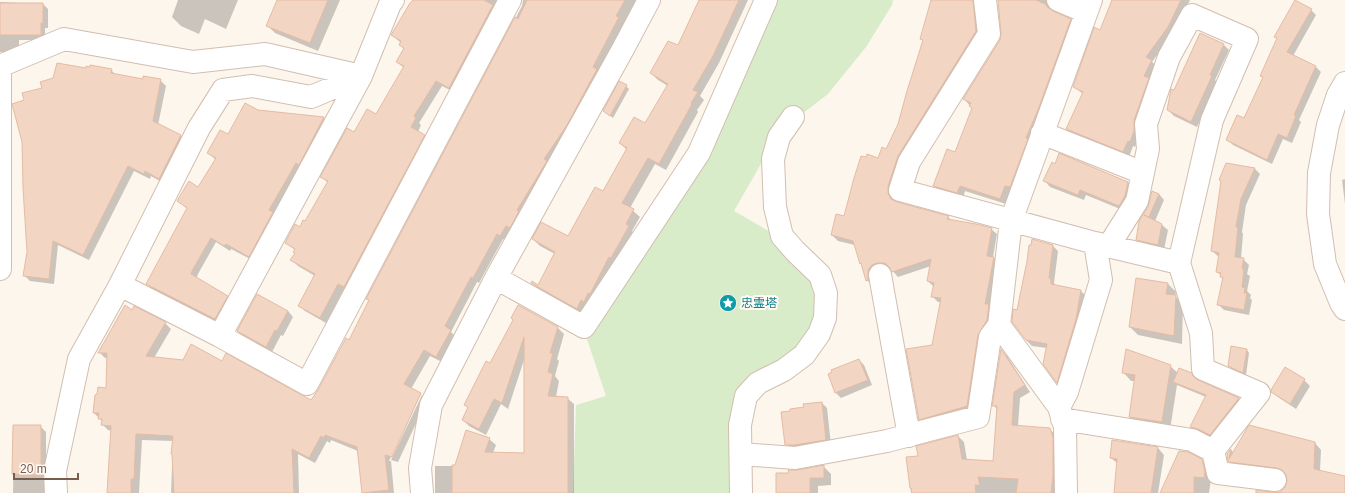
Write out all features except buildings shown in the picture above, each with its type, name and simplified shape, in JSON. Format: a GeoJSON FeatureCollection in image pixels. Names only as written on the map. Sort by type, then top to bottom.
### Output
{"type":"FeatureCollection","features":[{"type":"Feature","properties":{"kind":"street"},"geometry":{"type":"LineString","coordinates":[[220,336],[362,76],[390,4],[393,0]]}},
{"type":"Feature","properties":{"kind":"street"},"geometry":{"type":"LineString","coordinates":[[120,285],[220,336],[307,384],[511,0]]}},
{"type":"Feature","properties":{"kind":"street"},"geometry":{"type":"LineString","coordinates":[[422,493],[420,468],[431,404],[496,278],[649,0]]}},
{"type":"Feature","properties":{"kind":"street"},"geometry":{"type":"LineString","coordinates":[[496,278],[584,327],[699,152],[766,0]]}},
{"type":"Feature","properties":{"kind":"street"},"geometry":{"type":"LineString","coordinates":[[985,0],[989,34],[909,162],[900,190],[1101,245],[1179,263]]}},
{"type":"Feature","properties":{"kind":"street"},"geometry":{"type":"LineString","coordinates":[[741,454],[795,458],[887,441],[978,418],[990,337],[999,325],[1010,221],[1088,6],[1058,0]]}},
{"type":"Feature","properties":{"kind":"street"},"geometry":{"type":"LineString","coordinates":[[1060,412],[1101,280],[1101,245],[1137,201],[1148,149],[1146,124],[1169,57],[1192,15],[1247,39],[1212,120],[1179,263],[1201,333],[1203,369],[1259,393],[1213,451]]}},
{"type":"Feature","properties":{"kind":"street"},"geometry":{"type":"LineString","coordinates":[[0,269],[0,66],[64,39],[193,62],[264,54],[362,76]]}},
{"type":"Feature","properties":{"kind":"street"},"geometry":{"type":"LineString","coordinates":[[56,493],[55,471],[79,359],[120,285],[199,128],[223,90],[252,86],[311,97],[362,76]]}},
{"type":"Feature","properties":{"kind":"street"},"geometry":{"type":"LineString","coordinates":[[1345,83],[1338,95],[1328,125],[1319,173],[1318,214],[1325,264],[1345,309]]}},
{"type":"Feature","properties":{"kind":"street"},"geometry":{"type":"LineString","coordinates":[[741,493],[740,424],[746,396],[758,383],[784,370],[804,355],[819,334],[825,318],[826,293],[820,275],[782,236],[774,207],[773,159],[779,137],[793,117]]}},
{"type":"Feature","properties":{"kind":"street"},"geometry":{"type":"LineString","coordinates":[[1042,133],[1143,173]]}},
{"type":"Feature","properties":{"kind":"street"},"geometry":{"type":"LineString","coordinates":[[880,275],[909,436]]}},
{"type":"Feature","properties":{"kind":"street"},"geometry":{"type":"LineString","coordinates":[[999,325],[1060,412],[1065,427],[1066,493]]}},
{"type":"Feature","properties":{"kind":"street"},"geometry":{"type":"LineString","coordinates":[[1060,412],[1192,440],[1213,451],[1218,473],[1275,480]]}},
{"type":"Feature","properties":{"kind":"green space"},"geometry":{"type":"Polygon","coordinates":[[[776,0],[893,0],[892,5],[866,47],[828,94],[802,114],[786,138],[780,166],[762,162],[734,211],[772,233],[811,276],[817,300],[815,321],[789,360],[754,373],[735,395],[734,493],[573,493],[576,405],[606,396],[587,339],[706,156],[776,0]]]}},
{"type":"Feature","properties":{"kind":"place","name":"忠霊塔"},"geometry":{"type":"Point","coordinates":[728,303]}}]}
